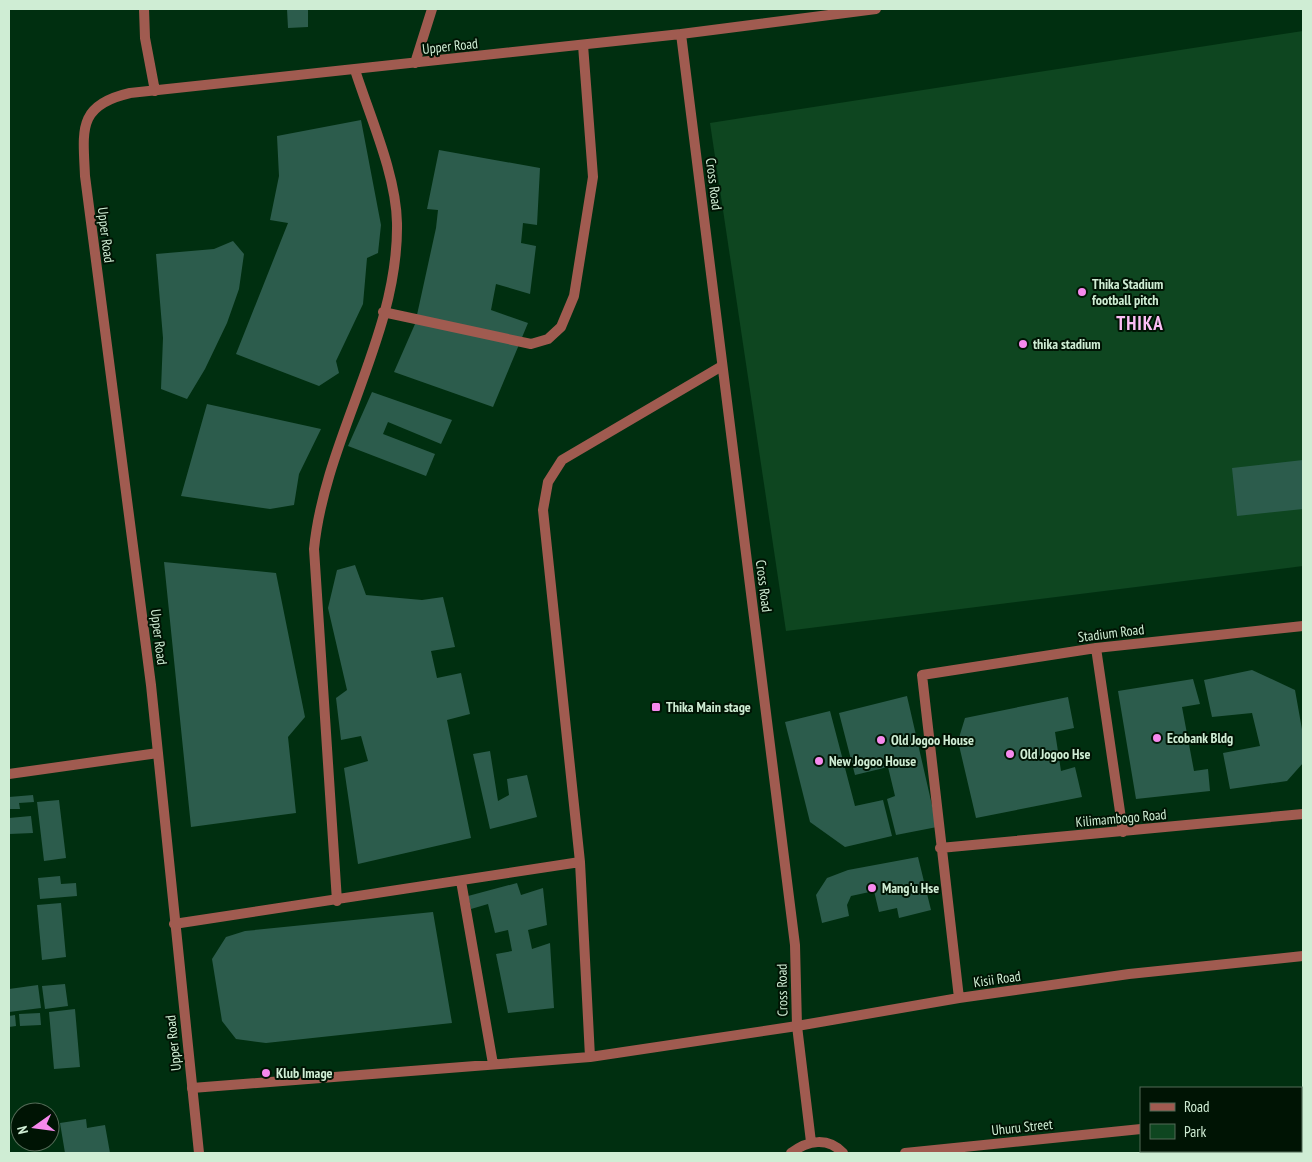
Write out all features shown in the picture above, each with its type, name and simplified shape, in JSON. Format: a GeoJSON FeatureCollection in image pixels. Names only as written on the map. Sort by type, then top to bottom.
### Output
{"type":"FeatureCollection","features":[{"type":"Feature","properties":{"kind":"street"},"geometry":{"type":"LineString","coordinates":[[144,9],[146,38],[155,91]]}},
{"type":"Feature","properties":{"kind":"street"},"geometry":{"type":"LineString","coordinates":[[415,63],[432,9]]}},
{"type":"Feature","properties":{"kind":"street","name":"Upper Road"},"geometry":{"type":"LineString","coordinates":[[199,1153],[174,924],[151,685],[85,176],[84,129],[92,110],[108,98],[130,93],[681,34],[838,11],[876,9]]}},
{"type":"Feature","properties":{"kind":"street","name":"Cross Road"},"geometry":{"type":"LineString","coordinates":[[681,34],[795,945],[797,1026],[811,1142]]}},
{"type":"Feature","properties":{"kind":"street"},"geometry":{"type":"LineString","coordinates":[[383,312],[531,344],[548,339],[561,327],[574,296],[593,177],[583,45]]}},
{"type":"Feature","properties":{"kind":"street"},"geometry":{"type":"LineString","coordinates":[[337,901],[314,548],[317,521],[383,312],[396,260],[397,221],[389,175],[356,70]]}},
{"type":"Feature","properties":{"kind":"street"},"geometry":{"type":"LineString","coordinates":[[590,1057],[580,862],[543,510],[548,482],[562,460],[722,366]]}},
{"type":"Feature","properties":{"kind":"street","name":"Stadium Road"},"geometry":{"type":"LineString","coordinates":[[922,675],[1096,648],[1303,626]]}},
{"type":"Feature","properties":{"kind":"street"},"geometry":{"type":"LineString","coordinates":[[1096,648],[1123,832]]}},
{"type":"Feature","properties":{"kind":"street","name":"Kisii Road"},"geometry":{"type":"LineString","coordinates":[[922,675],[940,848],[950,912],[959,998],[1129,974],[1303,956]]}},
{"type":"Feature","properties":{"kind":"street"},"geometry":{"type":"LineString","coordinates":[[9,774],[158,753]]}},
{"type":"Feature","properties":{"kind":"street","name":"Kilimambogo Road"},"geometry":{"type":"LineString","coordinates":[[940,848],[1303,814]]}},
{"type":"Feature","properties":{"kind":"street"},"geometry":{"type":"LineString","coordinates":[[174,924],[337,901],[580,862]]}},
{"type":"Feature","properties":{"kind":"street"},"geometry":{"type":"LineString","coordinates":[[461,881],[493,1064]]}},
{"type":"Feature","properties":{"kind":"street"},"geometry":{"type":"LineString","coordinates":[[192,1088],[590,1057],[797,1026],[959,998]]}},
{"type":"Feature","properties":{"kind":"street","name":"Uhuru Street"},"geometry":{"type":"LineString","coordinates":[[905,1153],[1140,1129]]}},
{"type":"Feature","properties":{"kind":"street"},"geometry":{"type":"LineString","coordinates":[[791,1153],[811,1142],[825,1142],[836,1146],[843,1153]]}},
{"type":"Feature","properties":{"kind":"green space","name":"thika stadium"},"geometry":{"type":"Polygon","coordinates":[[[1303,31],[1303,566],[786,631],[710,123],[1303,31]]]}},
{"type":"Feature","properties":{"kind":"building"},"geometry":{"type":"Polygon","coordinates":[[[287,9],[308,9],[308,27],[288,28],[287,9]]]}},
{"type":"Feature","properties":{"kind":"building"},"geometry":{"type":"Polygon","coordinates":[[[361,120],[381,225],[378,253],[367,258],[363,304],[336,361],[339,373],[319,386],[236,354],[288,223],[270,220],[279,176],[277,136],[361,120]]]}},
{"type":"Feature","properties":{"kind":"building"},"geometry":{"type":"Polygon","coordinates":[[[439,150],[540,168],[537,225],[523,223],[521,243],[536,246],[530,294],[496,284],[491,310],[528,323],[493,407],[394,372],[415,324],[436,228],[438,210],[427,209],[439,150]]]}},
{"type":"Feature","properties":{"kind":"building"},"geometry":{"type":"Polygon","coordinates":[[[233,241],[244,254],[239,289],[227,323],[205,369],[187,399],[161,389],[163,338],[156,254],[214,249],[233,241]]]}},
{"type":"Feature","properties":{"kind":"building"},"geometry":{"type":"Polygon","coordinates":[[[372,392],[452,420],[441,444],[388,422],[383,434],[435,454],[426,476],[348,446],[372,392]]]}},
{"type":"Feature","properties":{"kind":"building"},"geometry":{"type":"Polygon","coordinates":[[[207,404],[321,429],[299,474],[294,505],[270,509],[181,496],[207,404]]]}},
{"type":"Feature","properties":{"kind":"building"},"geometry":{"type":"Polygon","coordinates":[[[1303,460],[1303,509],[1237,516],[1232,468],[1303,460]]]}},
{"type":"Feature","properties":{"kind":"building"},"geometry":{"type":"Polygon","coordinates":[[[164,562],[276,573],[305,717],[288,737],[296,813],[191,827],[164,562]]]}},
{"type":"Feature","properties":{"kind":"building"},"geometry":{"type":"Polygon","coordinates":[[[355,565],[366,595],[422,600],[443,597],[455,647],[431,651],[437,678],[461,673],[470,714],[447,720],[471,838],[358,864],[344,768],[368,761],[361,736],[341,740],[336,698],[347,690],[328,608],[337,570],[355,565]]]}},
{"type":"Feature","properties":{"kind":"building"},"geometry":{"type":"Polygon","coordinates":[[[1252,670],[1295,690],[1303,735],[1303,763],[1287,781],[1230,789],[1223,753],[1260,746],[1252,713],[1212,717],[1204,680],[1252,670]]]}},
{"type":"Feature","properties":{"kind":"building","name":"Ecobank Bldg"},"geometry":{"type":"Polygon","coordinates":[[[1193,679],[1200,704],[1182,707],[1194,771],[1208,769],[1210,791],[1136,799],[1118,691],[1193,679]]]}},
{"type":"Feature","properties":{"kind":"building","name":"Old Jogoo House"},"geometry":{"type":"Polygon","coordinates":[[[907,696],[937,827],[896,835],[887,799],[895,796],[888,767],[855,775],[839,713],[907,696]]]}},
{"type":"Feature","properties":{"kind":"building","name":"Old Jogoo Hse"},"geometry":{"type":"Polygon","coordinates":[[[1068,697],[1074,728],[1055,732],[1061,771],[1075,767],[1082,797],[976,818],[958,741],[965,718],[1068,697]]]}},
{"type":"Feature","properties":{"kind":"building","name":"New Jogoo House"},"geometry":{"type":"Polygon","coordinates":[[[830,711],[855,806],[883,800],[892,836],[845,847],[810,822],[785,722],[830,711]]]}},
{"type":"Feature","properties":{"kind":"building"},"geometry":{"type":"Polygon","coordinates":[[[490,751],[498,801],[509,795],[507,779],[527,775],[537,817],[490,829],[473,754],[490,751]]]}},
{"type":"Feature","properties":{"kind":"building"},"geometry":{"type":"Polygon","coordinates":[[[33,795],[34,802],[19,803],[20,809],[9,809],[9,797],[33,795]]]}},
{"type":"Feature","properties":{"kind":"building"},"geometry":{"type":"Polygon","coordinates":[[[59,800],[66,858],[44,861],[37,802],[59,800]]]}},
{"type":"Feature","properties":{"kind":"building"},"geometry":{"type":"Polygon","coordinates":[[[31,816],[33,833],[9,834],[9,818],[31,816]]]}},
{"type":"Feature","properties":{"kind":"building","name":"Mang'u Hse"},"geometry":{"type":"Polygon","coordinates":[[[918,857],[931,910],[899,918],[897,908],[879,912],[874,891],[851,896],[847,905],[849,916],[822,923],[816,895],[827,878],[848,870],[918,857]]]}},
{"type":"Feature","properties":{"kind":"building"},"geometry":{"type":"Polygon","coordinates":[[[60,876],[61,884],[76,883],[77,896],[40,899],[38,878],[60,876]]]}},
{"type":"Feature","properties":{"kind":"building"},"geometry":{"type":"Polygon","coordinates":[[[517,883],[521,895],[543,888],[547,925],[528,930],[532,949],[550,943],[554,1008],[508,1013],[496,954],[512,951],[508,930],[495,933],[488,904],[471,909],[468,896],[517,883]]]}},
{"type":"Feature","properties":{"kind":"building"},"geometry":{"type":"Polygon","coordinates":[[[61,903],[66,957],[42,960],[37,905],[61,903]]]}},
{"type":"Feature","properties":{"kind":"building"},"geometry":{"type":"Polygon","coordinates":[[[433,912],[452,1023],[266,1043],[236,1039],[222,1021],[212,959],[226,937],[245,931],[433,912]]]}},
{"type":"Feature","properties":{"kind":"building"},"geometry":{"type":"Polygon","coordinates":[[[65,984],[68,1006],[45,1009],[42,986],[65,984]]]}},
{"type":"Feature","properties":{"kind":"building"},"geometry":{"type":"Polygon","coordinates":[[[38,985],[41,1008],[9,1012],[9,989],[38,985]]]}},
{"type":"Feature","properties":{"kind":"building"},"geometry":{"type":"Polygon","coordinates":[[[75,1009],[80,1067],[54,1069],[49,1012],[75,1009]]]}},
{"type":"Feature","properties":{"kind":"building"},"geometry":{"type":"Polygon","coordinates":[[[40,1013],[41,1025],[20,1026],[19,1014],[40,1013]]]}},
{"type":"Feature","properties":{"kind":"building"},"geometry":{"type":"Polygon","coordinates":[[[15,1015],[16,1026],[9,1027],[9,1016],[15,1015]]]}},
{"type":"Feature","properties":{"kind":"building"},"geometry":{"type":"Polygon","coordinates":[[[86,1119],[87,1128],[105,1125],[110,1153],[65,1153],[60,1123],[86,1119]]]}},
{"type":"Feature","properties":{"kind":"place","name":"Thika Stadium football pitch"},"geometry":{"type":"Point","coordinates":[1082,292]}},
{"type":"Feature","properties":{"kind":"place","name":"thika stadium"},"geometry":{"type":"Point","coordinates":[1023,344]}},
{"type":"Feature","properties":{"kind":"place","name":"Thika Main stage"},"geometry":{"type":"Point","coordinates":[656,707]}},
{"type":"Feature","properties":{"kind":"place","name":"Ecobank Bldg"},"geometry":{"type":"Point","coordinates":[1157,738]}},
{"type":"Feature","properties":{"kind":"place","name":"Old Jogoo House"},"geometry":{"type":"Point","coordinates":[881,740]}},
{"type":"Feature","properties":{"kind":"place","name":"Old Jogoo Hse"},"geometry":{"type":"Point","coordinates":[1010,754]}},
{"type":"Feature","properties":{"kind":"place","name":"New Jogoo House"},"geometry":{"type":"Point","coordinates":[819,761]}},
{"type":"Feature","properties":{"kind":"place","name":"Mang'u Hse"},"geometry":{"type":"Point","coordinates":[872,888]}},
{"type":"Feature","properties":{"kind":"place","name":"Klub Image"},"geometry":{"type":"Point","coordinates":[266,1073]}},
{"type":"Feature","properties":{"kind":"district","name":"THIKA"},"geometry":{"type":"Point","coordinates":[1140,323]}}]}
